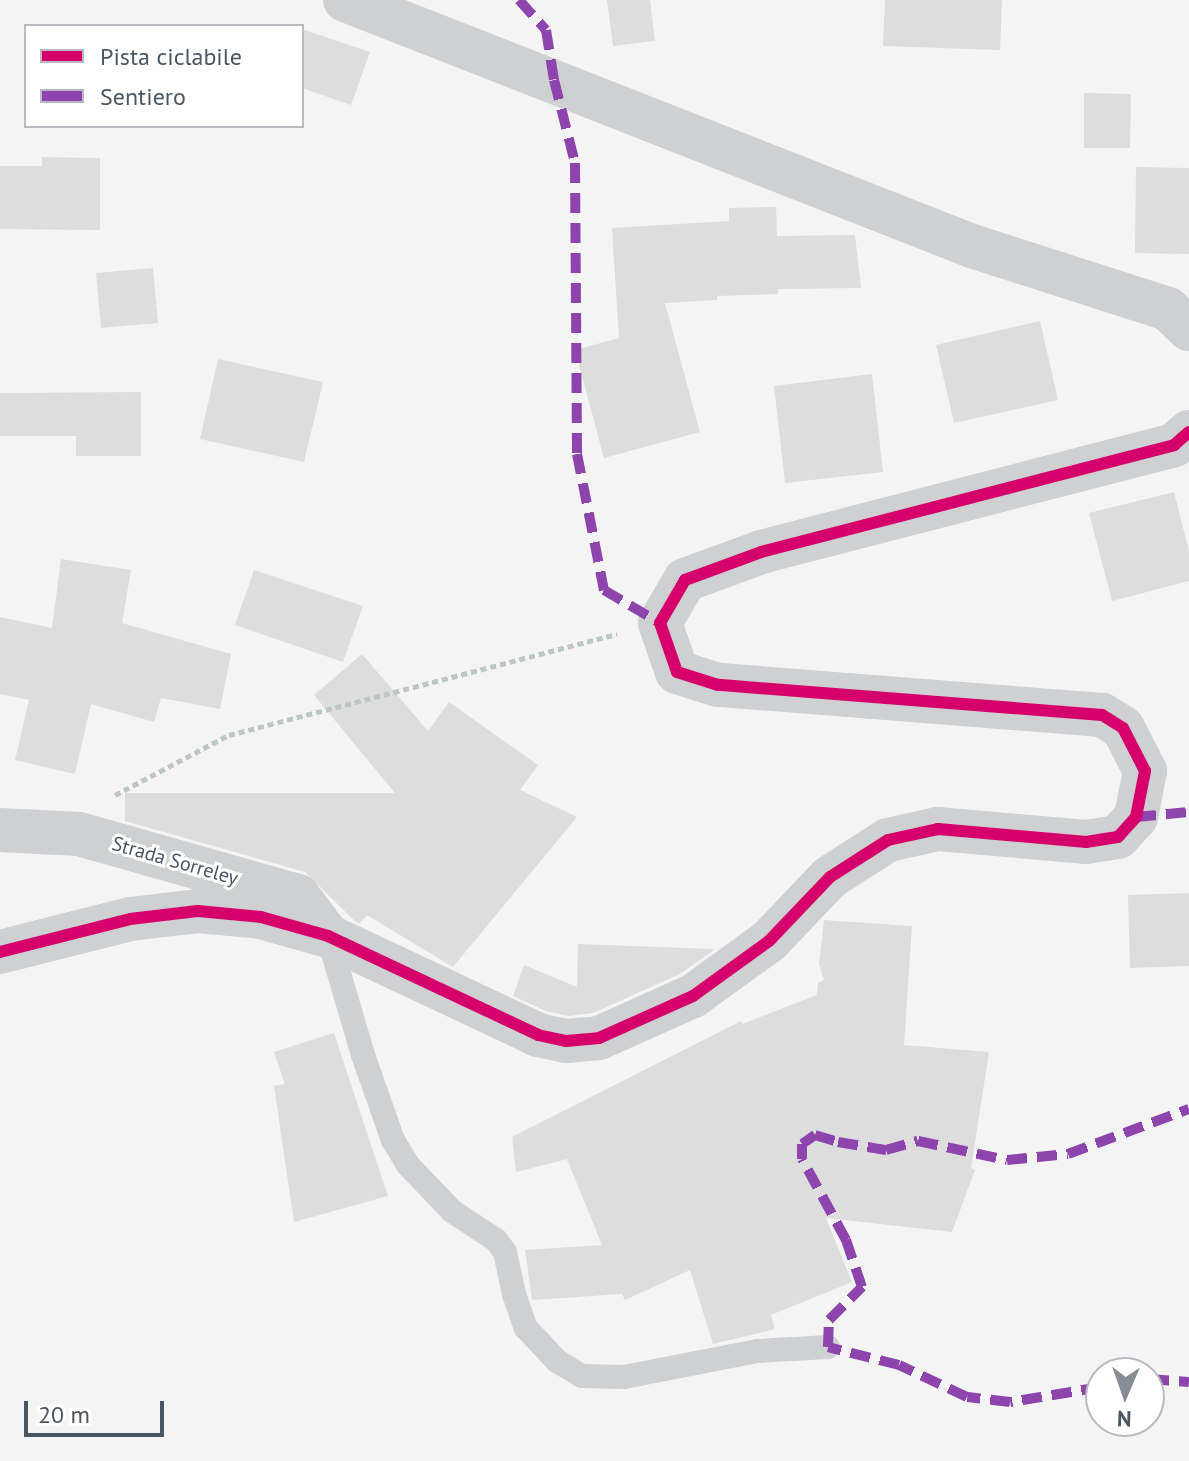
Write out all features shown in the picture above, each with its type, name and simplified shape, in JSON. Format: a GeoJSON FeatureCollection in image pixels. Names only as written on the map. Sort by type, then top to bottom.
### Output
{"type":"FeatureCollection","features":[{"type":"Feature","properties":{"kind":"street"},"geometry":{"type":"LineString","coordinates":[[345,0],[972,246],[1168,309],[1189,329]]}},
{"type":"Feature","properties":{"kind":"street"},"geometry":{"type":"LineString","coordinates":[[0,952],[130,919],[198,911],[261,917],[328,936],[538,1035],[566,1041],[599,1038],[641,1022],[693,996],[769,941],[830,877],[888,840],[938,829],[1086,842],[1118,837],[1136,817],[1145,771],[1136,747],[1123,728],[1102,715],[718,685],[677,672],[660,623],[685,580],[761,552],[1174,445],[1189,432]]}},
{"type":"Feature","properties":{"kind":"street","name":"Strada Sorreley"},"geometry":{"type":"LineString","coordinates":[[0,830],[79,834],[298,896],[328,936]]}},
{"type":"Feature","properties":{"kind":"lane"},"geometry":{"type":"LineString","coordinates":[[328,936],[363,1055],[393,1140],[408,1165],[452,1211],[496,1240],[505,1252],[514,1294],[526,1328],[557,1361],[582,1376],[610,1378],[758,1351],[828,1347]]}},
{"type":"Feature","properties":{"kind":"path"},"geometry":{"type":"LineString","coordinates":[[79,834],[101,801],[229,735],[660,623]]}},
{"type":"Feature","properties":{"kind":"building"},"geometry":{"type":"Polygon","coordinates":[[[607,0],[650,0],[655,41],[613,46],[607,0]]]}},
{"type":"Feature","properties":{"kind":"building"},"geometry":{"type":"Polygon","coordinates":[[[885,0],[1002,0],[1000,50],[883,46],[885,0]]]}},
{"type":"Feature","properties":{"kind":"building"},"geometry":{"type":"Polygon","coordinates":[[[304,30],[370,52],[351,105],[304,89],[304,30]]]}},
{"type":"Feature","properties":{"kind":"building"},"geometry":{"type":"Polygon","coordinates":[[[1084,93],[1131,94],[1130,148],[1084,148],[1084,93]]]}},
{"type":"Feature","properties":{"kind":"building"},"geometry":{"type":"Polygon","coordinates":[[[42,157],[100,158],[100,230],[0,229],[0,166],[42,166],[42,157]]]}},
{"type":"Feature","properties":{"kind":"building"},"geometry":{"type":"Polygon","coordinates":[[[1136,167],[1189,168],[1189,254],[1135,253],[1136,167]]]}},
{"type":"Feature","properties":{"kind":"building"},"geometry":{"type":"Polygon","coordinates":[[[776,207],[777,236],[855,235],[861,288],[778,289],[778,294],[717,296],[717,300],[665,303],[700,432],[604,458],[575,350],[619,338],[612,228],[729,221],[729,208],[776,207]]]}},
{"type":"Feature","properties":{"kind":"building"},"geometry":{"type":"Polygon","coordinates":[[[153,268],[158,323],[101,328],[96,273],[153,268]]]}},
{"type":"Feature","properties":{"kind":"building"},"geometry":{"type":"Polygon","coordinates":[[[1040,321],[1058,400],[954,423],[936,345],[1040,321]]]}},
{"type":"Feature","properties":{"kind":"building"},"geometry":{"type":"Polygon","coordinates":[[[218,359],[323,382],[304,462],[200,439],[218,359]]]}},
{"type":"Feature","properties":{"kind":"building"},"geometry":{"type":"Polygon","coordinates":[[[872,374],[883,472],[785,483],[774,386],[872,374]]]}},
{"type":"Feature","properties":{"kind":"building"},"geometry":{"type":"Polygon","coordinates":[[[141,392],[141,456],[76,456],[76,436],[0,436],[0,393],[141,392]]]}},
{"type":"Feature","properties":{"kind":"building"},"geometry":{"type":"Polygon","coordinates":[[[1174,492],[1189,551],[1189,581],[1112,601],[1089,513],[1174,492]]]}},
{"type":"Feature","properties":{"kind":"building"},"geometry":{"type":"Polygon","coordinates":[[[61,559],[131,570],[122,623],[231,654],[220,709],[161,698],[154,722],[91,704],[75,774],[15,760],[29,700],[0,694],[0,617],[52,628],[61,559]]]}},
{"type":"Feature","properties":{"kind":"building"},"geometry":{"type":"Polygon","coordinates":[[[254,570],[363,606],[343,662],[235,625],[254,570]]]}},
{"type":"Feature","properties":{"kind":"building"},"geometry":{"type":"Polygon","coordinates":[[[362,654],[428,731],[449,702],[538,765],[520,790],[577,817],[453,967],[367,915],[360,923],[356,922],[305,872],[125,821],[125,793],[395,793],[314,695],[362,654]]]}},
{"type":"Feature","properties":{"kind":"building"},"geometry":{"type":"Polygon","coordinates":[[[1189,893],[1189,966],[1130,968],[1128,895],[1189,893]]]}},
{"type":"Feature","properties":{"kind":"building"},"geometry":{"type":"Polygon","coordinates":[[[824,920],[912,926],[904,1045],[989,1052],[971,1168],[975,1170],[952,1232],[826,1218],[852,1282],[771,1315],[775,1329],[713,1344],[690,1270],[625,1300],[622,1294],[532,1300],[525,1250],[602,1245],[567,1159],[516,1172],[512,1137],[741,1021],[742,1024],[817,995],[818,983],[824,980],[819,964],[824,920]]]}},
{"type":"Feature","properties":{"kind":"building"},"geometry":{"type":"Polygon","coordinates":[[[578,944],[714,950],[680,974],[593,1013],[568,1016],[546,1011],[513,996],[524,965],[577,987],[578,944]]]}},
{"type":"Feature","properties":{"kind":"building"},"geometry":{"type":"Polygon","coordinates":[[[334,1033],[388,1196],[294,1222],[274,1086],[285,1084],[274,1052],[334,1033]]]}},
{"type":"Feature","properties":{"kind":"marked path"},"geometry":{"type":"LineString","coordinates":[[519,0],[546,30],[554,80],[575,163],[577,454],[604,590],[660,623]]}},
{"type":"Feature","properties":{"kind":"marked path"},"geometry":{"type":"LineString","coordinates":[[1136,817],[1189,812]]}},
{"type":"Feature","properties":{"kind":"marked path"},"geometry":{"type":"LineString","coordinates":[[1085,1390],[1010,1402],[967,1397],[899,1365],[828,1347],[829,1320],[862,1287],[846,1240],[802,1159],[802,1144],[815,1135],[886,1150],[918,1141],[1007,1160],[1068,1154],[1189,1109]]}},
{"type":"Feature","properties":{"kind":"marked path"},"geometry":{"type":"LineString","coordinates":[[1165,1380],[1189,1382]]}},
{"type":"Feature","properties":{"kind":"cycle path"},"geometry":{"type":"LineString","coordinates":[[0,952],[130,919],[198,911],[261,917],[328,936],[538,1035],[566,1041],[599,1038],[693,996],[769,941],[830,877],[888,840],[938,829],[1086,842],[1118,837],[1136,817],[1145,771],[1123,728],[1102,715],[718,685],[677,672],[660,623],[685,580],[761,552],[1174,445],[1189,432]]}}]}
